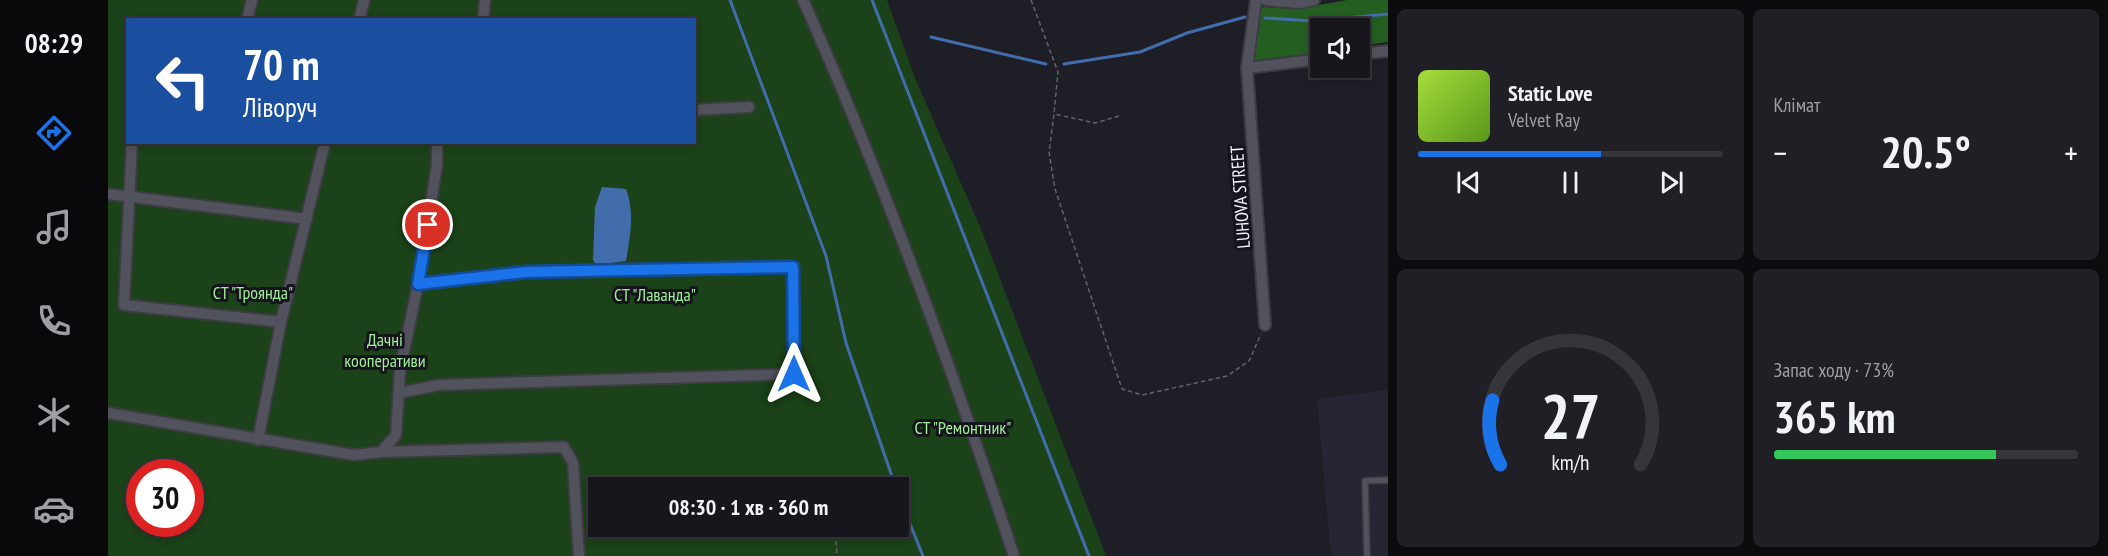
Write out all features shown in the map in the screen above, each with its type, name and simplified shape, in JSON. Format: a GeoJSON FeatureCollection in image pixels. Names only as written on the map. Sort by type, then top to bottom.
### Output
{"type":"FeatureCollection","features":[{"type":"Feature","properties":{"kind":"street"},"geometry":{"type":"LineString","coordinates":[[248,18],[252,0]]}},
{"type":"Feature","properties":{"kind":"street"},"geometry":{"type":"LineString","coordinates":[[483,18],[485,0]]}},
{"type":"Feature","properties":{"kind":"street"},"geometry":{"type":"LineString","coordinates":[[803,0],[829,58],[951,367],[1014,556]]}},
{"type":"Feature","properties":{"kind":"street","name":"LUHOVA STREET"},"geometry":{"type":"LineString","coordinates":[[1256,0],[1248,68],[1265,325]]}},
{"type":"Feature","properties":{"kind":"street"},"geometry":{"type":"LineString","coordinates":[[1266,0],[1299,3],[1314,0]]}},
{"type":"Feature","properties":{"kind":"street"},"geometry":{"type":"LineString","coordinates":[[360,18],[364,1]]}},
{"type":"Feature","properties":{"kind":"street"},"geometry":{"type":"LineString","coordinates":[[1370,53],[1388,51]]}},
{"type":"Feature","properties":{"kind":"street"},"geometry":{"type":"LineString","coordinates":[[1248,68],[1310,60]]}},
{"type":"Feature","properties":{"kind":"street"},"geometry":{"type":"LineString","coordinates":[[696,110],[749,107]]}},
{"type":"Feature","properties":{"kind":"street"},"geometry":{"type":"LineString","coordinates":[[132,144],[124,305],[281,322]]}},
{"type":"Feature","properties":{"kind":"street"},"geometry":{"type":"LineString","coordinates":[[258,440],[281,322],[325,144]]}},
{"type":"Feature","properties":{"kind":"street"},"geometry":{"type":"LineString","coordinates":[[381,452],[396,435],[400,370],[418,284],[437,165],[437,144]]}},
{"type":"Feature","properties":{"kind":"street"},"geometry":{"type":"LineString","coordinates":[[108,194],[307,219]]}},
{"type":"Feature","properties":{"kind":"street"},"geometry":{"type":"LineString","coordinates":[[399,393],[438,385],[794,374],[793,267],[526,272],[418,284]]}},
{"type":"Feature","properties":{"kind":"street"},"geometry":{"type":"LineString","coordinates":[[108,413],[354,455],[381,452],[564,447],[573,463],[579,556]]}},
{"type":"Feature","properties":{"kind":"lane"},"geometry":{"type":"LineString","coordinates":[[1366,556],[1365,480],[1388,480]]}},
{"type":"Feature","properties":{"kind":"path"},"geometry":{"type":"LineString","coordinates":[[1031,0],[1058,72],[1049,152],[1055,189],[1122,388],[1142,395],[1227,376],[1249,362],[1265,325]]}},
{"type":"Feature","properties":{"kind":"path"},"geometry":{"type":"LineString","coordinates":[[1054,114],[1095,123],[1119,116]]}},
{"type":"Feature","properties":{"kind":"path"},"geometry":{"type":"LineString","coordinates":[[836,537],[837,556]]}},
{"type":"Feature","properties":{"kind":"shaded area"},"geometry":{"type":"Polygon","coordinates":[[[1388,390],[1388,556],[1331,556],[1317,399],[1388,390]]]}},
{"type":"Feature","properties":{"kind":"green space","name":"Дачні кооперативи"},"geometry":{"type":"Polygon","coordinates":[[[108,0],[887,0],[915,78],[981,229],[1106,556],[108,556],[108,0]]]}},
{"type":"Feature","properties":{"kind":"green space"},"geometry":{"type":"Polygon","coordinates":[[[1347,0],[1388,0],[1388,42],[1370,44],[1370,18],[1310,18],[1310,53],[1253,62],[1262,7],[1297,9],[1347,0]]]}},
{"type":"Feature","properties":{"kind":"water"},"geometry":{"type":"Polygon","coordinates":[[[602,187],[626,189],[631,225],[626,261],[596,265],[593,260],[595,207],[602,187]]]}},
{"type":"Feature","properties":{"kind":"waterway"},"geometry":{"type":"LineString","coordinates":[[730,0],[826,256],[846,343],[892,477]]}},
{"type":"Feature","properties":{"kind":"waterway"},"geometry":{"type":"LineString","coordinates":[[872,0],[1089,556]]}},
{"type":"Feature","properties":{"kind":"waterway"},"geometry":{"type":"LineString","coordinates":[[1265,18],[1313,21],[1388,14]]}},
{"type":"Feature","properties":{"kind":"waterway"},"geometry":{"type":"LineString","coordinates":[[1064,64],[1140,52],[1187,33],[1245,17]]}},
{"type":"Feature","properties":{"kind":"waterway"},"geometry":{"type":"LineString","coordinates":[[931,37],[1046,64]]}},
{"type":"Feature","properties":{"kind":"waterway"},"geometry":{"type":"LineString","coordinates":[[909,521],[923,556]]}},
{"type":"Feature","properties":{"kind":"route"},"geometry":{"type":"LineString","coordinates":[[428,225],[418,284],[526,272],[793,267],[794,374]]}},
{"type":"Feature","properties":{"kind":"park label","name":"СТ \"Троянда\""},"geometry":{"type":"Point","coordinates":[253,292]}},
{"type":"Feature","properties":{"kind":"park label","name":"СТ \"Лаванда\""},"geometry":{"type":"Point","coordinates":[655,294]}},
{"type":"Feature","properties":{"kind":"park label","name":"СТ \"Ремонтник\""},"geometry":{"type":"Point","coordinates":[963,427]}}]}
